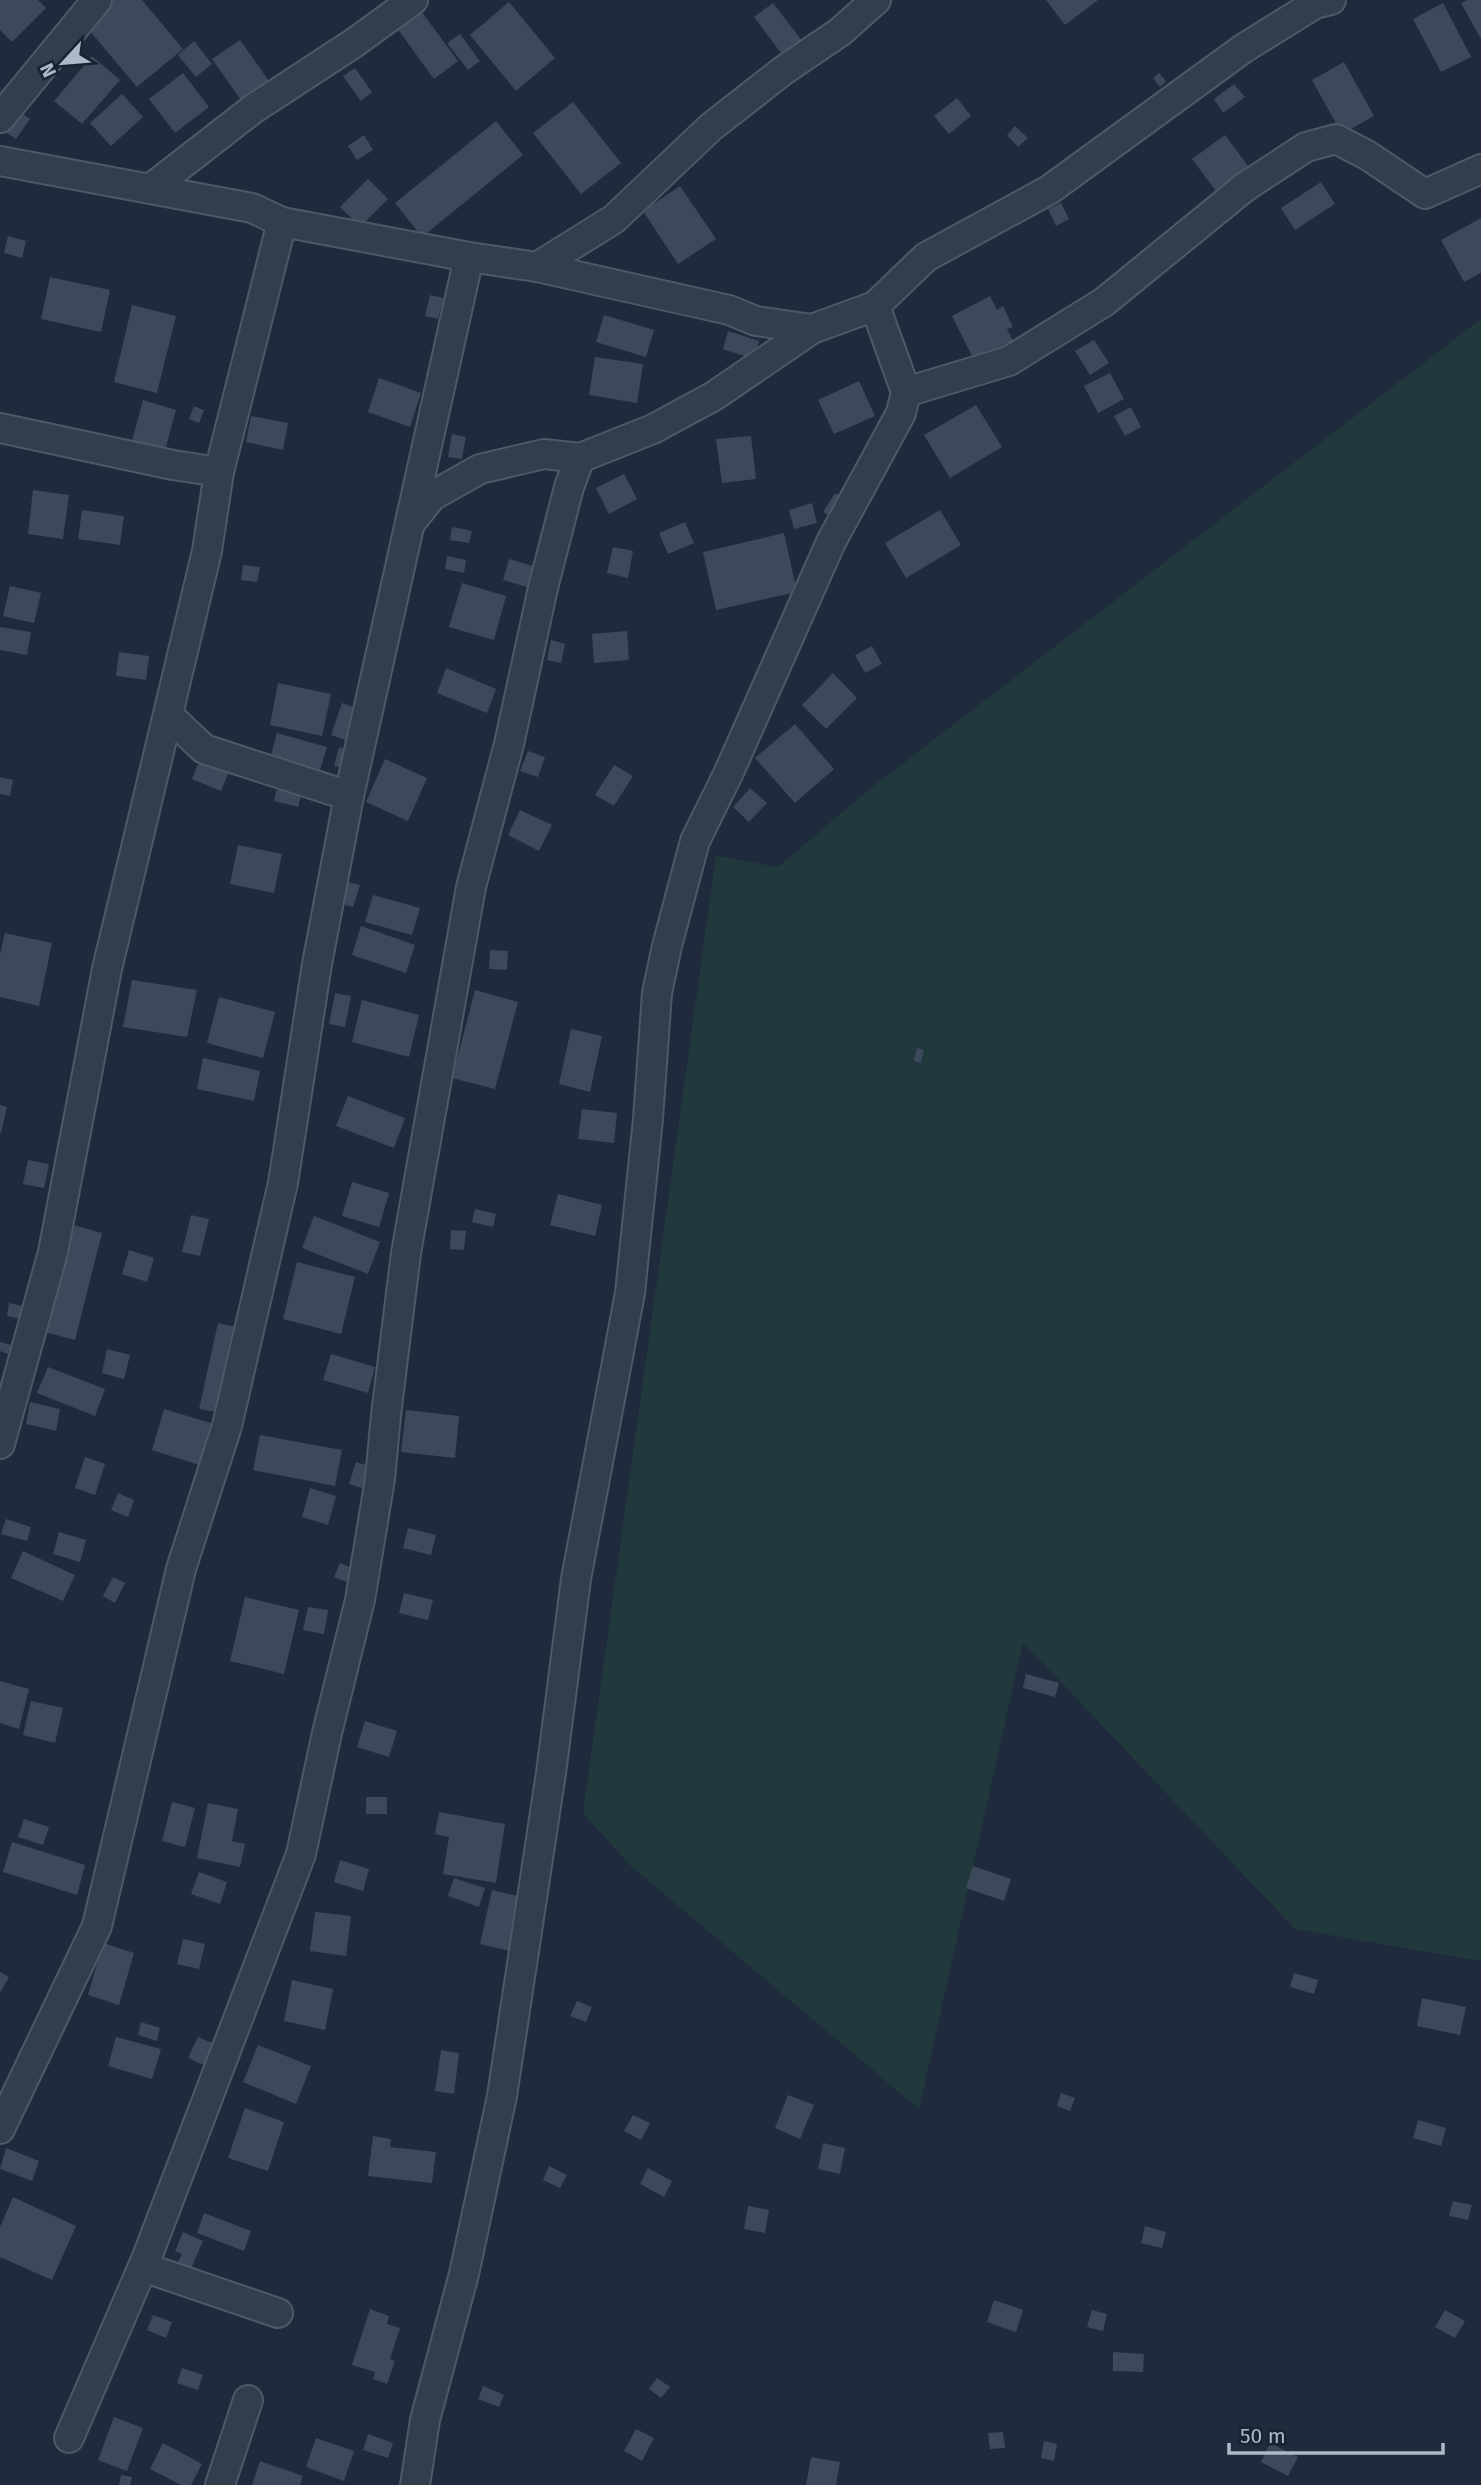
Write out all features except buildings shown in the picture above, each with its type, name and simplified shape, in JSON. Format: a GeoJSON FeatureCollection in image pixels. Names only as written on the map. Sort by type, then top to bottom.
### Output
{"type":"FeatureCollection","features":[{"type":"Feature","properties":{"kind":"street"},"geometry":{"type":"LineString","coordinates":[[0,118],[97,0]]}},
{"type":"Feature","properties":{"kind":"street"},"geometry":{"type":"LineString","coordinates":[[150,189],[253,109],[354,43],[413,0]]}},
{"type":"Feature","properties":{"kind":"street"},"geometry":{"type":"LineString","coordinates":[[409,525],[432,496],[480,468],[544,454],[580,458],[653,429],[714,396],[812,328],[875,306],[926,257],[1049,190],[1244,48],[1315,4],[1331,0]]}},
{"type":"Feature","properties":{"kind":"street"},"geometry":{"type":"LineString","coordinates":[[537,267],[614,219],[710,127],[784,70],[840,32],[875,1]]}},
{"type":"Feature","properties":{"kind":"street"},"geometry":{"type":"LineString","coordinates":[[906,392],[1009,361],[1104,302],[1245,187],[1306,146],[1336,139],[1367,155],[1425,194],[1481,169]]}},
{"type":"Feature","properties":{"kind":"street"},"geometry":{"type":"LineString","coordinates":[[0,161],[252,208],[282,222],[537,267],[729,310],[756,321],[812,328]]}},
{"type":"Feature","properties":{"kind":"street"},"geometry":{"type":"LineString","coordinates":[[0,1444],[12,1354],[52,1252],[107,969],[207,551],[219,472],[282,222]]}},
{"type":"Feature","properties":{"kind":"street"},"geometry":{"type":"LineString","coordinates":[[0,2129],[97,1926],[181,1569],[227,1426],[284,1183],[317,964],[349,796],[469,257]]}},
{"type":"Feature","properties":{"kind":"street"},"geometry":{"type":"LineString","coordinates":[[415,2485],[425,2420],[464,2274],[502,2096],[551,1773],[576,1580],[630,1293],[648,1119],[657,993],[695,841],[729,772],[831,542],[901,413],[906,392],[875,306]]}},
{"type":"Feature","properties":{"kind":"street"},"geometry":{"type":"LineString","coordinates":[[0,428],[219,472]]}},
{"type":"Feature","properties":{"kind":"street"},"geometry":{"type":"LineString","coordinates":[[69,2438],[143,2267],[301,1854],[360,1600],[380,1479],[406,1253],[471,887],[509,744],[543,588],[569,487],[580,458]]}},
{"type":"Feature","properties":{"kind":"street"},"geometry":{"type":"LineString","coordinates":[[169,716],[204,750],[349,796]]}},
{"type":"Feature","properties":{"kind":"street"},"geometry":{"type":"LineString","coordinates":[[143,2267],[278,2313]]}},
{"type":"Feature","properties":{"kind":"street"},"geometry":{"type":"LineString","coordinates":[[220,2485],[248,2400]]}},
{"type":"Feature","properties":{"kind":"green space"},"geometry":{"type":"Polygon","coordinates":[[[1481,319],[1481,1961],[1295,1929],[1023,1642],[919,2109],[630,1865],[583,1813],[716,856],[778,867],[871,788],[1481,319]]]}}]}
